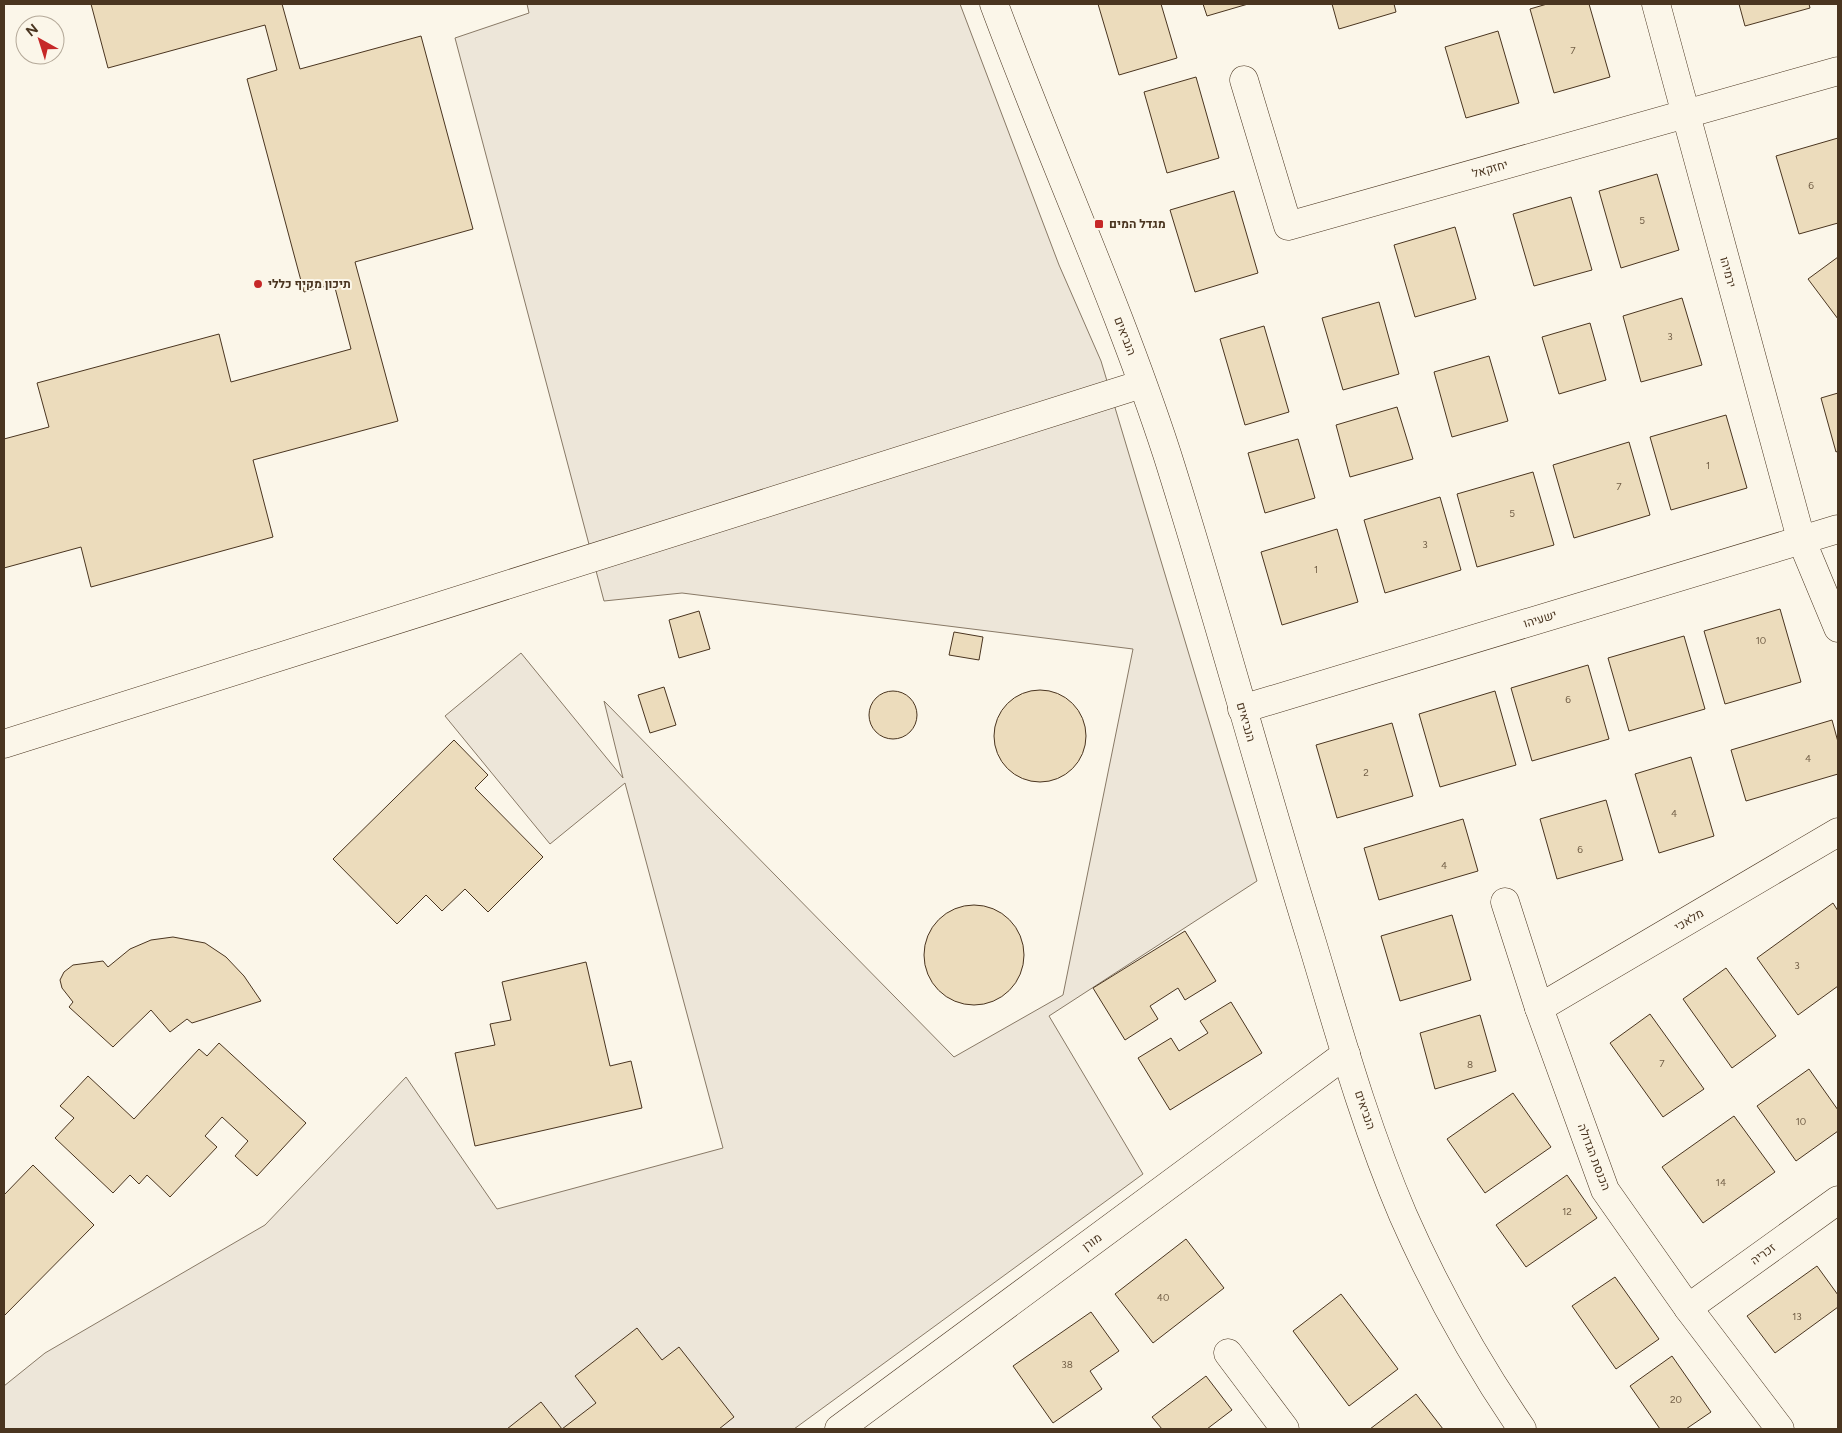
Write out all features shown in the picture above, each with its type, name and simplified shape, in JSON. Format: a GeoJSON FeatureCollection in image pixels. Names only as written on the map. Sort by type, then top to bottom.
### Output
{"type":"FeatureCollection","features":[{"type":"Feature","properties":{"kind":"street","name":"הנביאים"},"geometry":{"type":"LineString","coordinates":[[994,4],[1029,97],[1098,264],[1167,454],[1346,1054],[1382,1161],[1417,1244],[1457,1322],[1522,1429]]}},
{"type":"Feature","properties":{"kind":"street","name":"ירמיהו"},"geometry":{"type":"LineString","coordinates":[[1656,4],[1684,114],[1801,539],[1838,628]]}},
{"type":"Feature","properties":{"kind":"street","name":"יחזקאל"},"geometry":{"type":"LineString","coordinates":[[1244,80],[1288,226],[1838,71]]}},
{"type":"Feature","properties":{"kind":"street"},"geometry":{"type":"LineString","coordinates":[[4,744],[1142,384]]}},
{"type":"Feature","properties":{"kind":"street","name":"ישעיהו"},"geometry":{"type":"LineString","coordinates":[[1242,709],[1838,528]]}},
{"type":"Feature","properties":{"kind":"street","name":"מלאכי"},"geometry":{"type":"LineString","coordinates":[[1539,1008],[1838,832]]}},
{"type":"Feature","properties":{"kind":"street","name":"הכנסת הגדולה"},"geometry":{"type":"LineString","coordinates":[[1505,902],[1539,1008],[1605,1190],[1688,1308],[1780,1429]]}},
{"type":"Feature","properties":{"kind":"street","name":"מורן"},"geometry":{"type":"LineString","coordinates":[[839,1429],[1346,1054]]}},
{"type":"Feature","properties":{"kind":"street","name":"זכריה"},"geometry":{"type":"LineString","coordinates":[[1688,1308],[1838,1200]]}},
{"type":"Feature","properties":{"kind":"street"},"geometry":{"type":"LineString","coordinates":[[1228,1353],[1285,1429]]}},
{"type":"Feature","properties":{"kind":"shaded area"},"geometry":{"type":"Polygon","coordinates":[[[527,4],[960,4],[1059,265],[1101,361],[1257,881],[1049,1016],[1143,1174],[794,1429],[4,1429],[4,1386],[45,1353],[265,1225],[406,1077],[497,1209],[723,1148],[625,783],[550,844],[445,716],[521,653],[623,778],[604,701],[954,1057],[1063,995],[1133,649],[682,593],[604,601],[455,38],[529,13],[527,4]]]}},
{"type":"Feature","properties":{"kind":"building"},"geometry":{"type":"Polygon","coordinates":[[[91,4],[282,4],[300,69],[421,36],[473,229],[355,262],[398,421],[253,460],[273,537],[91,587],[81,547],[4,568],[4,439],[49,427],[37,383],[219,334],[231,382],[351,349],[334,284],[304,292],[247,79],[277,70],[265,25],[108,68],[91,4]]]}},
{"type":"Feature","properties":{"kind":"building"},"geometry":{"type":"Polygon","coordinates":[[[1098,4],[1161,4],[1177,58],[1119,75],[1098,4]]]}},
{"type":"Feature","properties":{"kind":"building"},"geometry":{"type":"Polygon","coordinates":[[[1203,4],[1248,4],[1207,16],[1203,4]]]}},
{"type":"Feature","properties":{"kind":"building"},"geometry":{"type":"Polygon","coordinates":[[[1332,4],[1394,4],[1396,12],[1339,29],[1332,4]]]}},
{"type":"Feature","properties":{"kind":"building"},"geometry":{"type":"Polygon","coordinates":[[[1547,4],[1589,4],[1610,77],[1554,93],[1530,9],[1547,4]]]}},
{"type":"Feature","properties":{"kind":"building"},"geometry":{"type":"Polygon","coordinates":[[[1739,4],[1809,4],[1810,8],[1745,26],[1739,4]]]}},
{"type":"Feature","properties":{"kind":"building"},"geometry":{"type":"Polygon","coordinates":[[[1498,31],[1519,103],[1466,118],[1445,47],[1498,31]]]}},
{"type":"Feature","properties":{"kind":"building"},"geometry":{"type":"Polygon","coordinates":[[[1196,77],[1219,158],[1167,173],[1144,92],[1196,77]]]}},
{"type":"Feature","properties":{"kind":"building"},"geometry":{"type":"Polygon","coordinates":[[[1838,138],[1838,223],[1799,234],[1776,156],[1838,138]]]}},
{"type":"Feature","properties":{"kind":"building"},"geometry":{"type":"Polygon","coordinates":[[[1657,174],[1679,250],[1621,268],[1599,191],[1657,174]]]}},
{"type":"Feature","properties":{"kind":"building"},"geometry":{"type":"Polygon","coordinates":[[[1234,191],[1258,273],[1195,292],[1170,210],[1234,191]]]}},
{"type":"Feature","properties":{"kind":"building"},"geometry":{"type":"Polygon","coordinates":[[[1571,197],[1592,270],[1534,286],[1513,214],[1571,197]]]}},
{"type":"Feature","properties":{"kind":"building"},"geometry":{"type":"Polygon","coordinates":[[[1455,227],[1476,299],[1415,317],[1394,245],[1455,227]]]}},
{"type":"Feature","properties":{"kind":"building"},"geometry":{"type":"Polygon","coordinates":[[[1838,257],[1838,319],[1808,279],[1838,257]]]}},
{"type":"Feature","properties":{"kind":"building"},"geometry":{"type":"Polygon","coordinates":[[[1682,298],[1702,365],[1641,382],[1623,316],[1682,298]]]}},
{"type":"Feature","properties":{"kind":"building"},"geometry":{"type":"Polygon","coordinates":[[[1379,302],[1399,374],[1343,390],[1322,318],[1379,302]]]}},
{"type":"Feature","properties":{"kind":"building"},"geometry":{"type":"Polygon","coordinates":[[[1590,323],[1606,380],[1559,394],[1542,337],[1590,323]]]}},
{"type":"Feature","properties":{"kind":"building"},"geometry":{"type":"Polygon","coordinates":[[[1264,326],[1289,412],[1245,425],[1220,339],[1264,326]]]}},
{"type":"Feature","properties":{"kind":"building"},"geometry":{"type":"Polygon","coordinates":[[[1489,356],[1508,421],[1452,437],[1434,372],[1489,356]]]}},
{"type":"Feature","properties":{"kind":"building"},"geometry":{"type":"Polygon","coordinates":[[[1838,393],[1838,451],[1836,452],[1821,398],[1838,393]]]}},
{"type":"Feature","properties":{"kind":"building"},"geometry":{"type":"Polygon","coordinates":[[[1397,407],[1413,459],[1350,477],[1336,425],[1397,407]]]}},
{"type":"Feature","properties":{"kind":"building"},"geometry":{"type":"Polygon","coordinates":[[[1726,415],[1747,488],[1671,510],[1650,437],[1726,415]]]}},
{"type":"Feature","properties":{"kind":"building"},"geometry":{"type":"Polygon","coordinates":[[[1298,439],[1315,498],[1265,513],[1248,453],[1298,439]]]}},
{"type":"Feature","properties":{"kind":"building"},"geometry":{"type":"Polygon","coordinates":[[[1629,442],[1650,515],[1574,538],[1553,465],[1629,442]]]}},
{"type":"Feature","properties":{"kind":"building"},"geometry":{"type":"Polygon","coordinates":[[[1533,472],[1554,545],[1477,567],[1457,494],[1533,472]]]}},
{"type":"Feature","properties":{"kind":"building"},"geometry":{"type":"Polygon","coordinates":[[[1440,497],[1461,570],[1385,593],[1364,520],[1440,497]]]}},
{"type":"Feature","properties":{"kind":"building"},"geometry":{"type":"Polygon","coordinates":[[[1337,529],[1358,602],[1282,625],[1261,552],[1337,529]]]}},
{"type":"Feature","properties":{"kind":"building"},"geometry":{"type":"Polygon","coordinates":[[[1780,609],[1801,682],[1725,704],[1704,631],[1780,609]]]}},
{"type":"Feature","properties":{"kind":"building"},"geometry":{"type":"Polygon","coordinates":[[[699,611],[710,649],[679,658],[669,620],[699,611]]]}},
{"type":"Feature","properties":{"kind":"building"},"geometry":{"type":"Polygon","coordinates":[[[954,632],[983,637],[979,660],[949,655],[954,632]]]}},
{"type":"Feature","properties":{"kind":"building"},"geometry":{"type":"Polygon","coordinates":[[[1684,636],[1705,709],[1629,731],[1608,658],[1684,636]]]}},
{"type":"Feature","properties":{"kind":"building"},"geometry":{"type":"Polygon","coordinates":[[[1588,665],[1609,739],[1532,761],[1511,688],[1588,665]]]}},
{"type":"Feature","properties":{"kind":"building"},"geometry":{"type":"Polygon","coordinates":[[[664,687],[676,725],[650,733],[638,695],[664,687]]]}},
{"type":"Feature","properties":{"kind":"building"},"geometry":{"type":"Polygon","coordinates":[[[1031,690],[1049,690],[1066,697],[1079,710],[1086,727],[1086,745],[1079,762],[1066,775],[1049,782],[1031,782],[1014,775],[1001,762],[994,745],[994,727],[1001,710],[1014,697],[1031,690]]]}},
{"type":"Feature","properties":{"kind":"building"},"geometry":{"type":"Polygon","coordinates":[[[893,691],[902,693],[910,698],[915,706],[917,715],[915,724],[910,732],[902,737],[893,739],[884,737],[876,732],[871,724],[869,715],[871,706],[876,698],[884,693],[893,691]]]}},
{"type":"Feature","properties":{"kind":"building"},"geometry":{"type":"Polygon","coordinates":[[[1495,691],[1516,765],[1440,787],[1419,714],[1495,691]]]}},
{"type":"Feature","properties":{"kind":"building"},"geometry":{"type":"Polygon","coordinates":[[[1832,720],[1838,742],[1838,774],[1746,801],[1731,750],[1832,720]]]}},
{"type":"Feature","properties":{"kind":"building"},"geometry":{"type":"Polygon","coordinates":[[[1392,723],[1413,796],[1337,818],[1316,745],[1392,723]]]}},
{"type":"Feature","properties":{"kind":"building"},"geometry":{"type":"Polygon","coordinates":[[[454,740],[488,775],[475,788],[543,857],[488,912],[465,889],[442,911],[426,895],[397,924],[333,859],[454,740]]]}},
{"type":"Feature","properties":{"kind":"building"},"geometry":{"type":"Polygon","coordinates":[[[1691,757],[1714,836],[1659,853],[1635,774],[1691,757]]]}},
{"type":"Feature","properties":{"kind":"building"},"geometry":{"type":"Polygon","coordinates":[[[1606,800],[1623,860],[1557,879],[1540,819],[1606,800]]]}},
{"type":"Feature","properties":{"kind":"building"},"geometry":{"type":"Polygon","coordinates":[[[1463,819],[1478,871],[1379,900],[1364,848],[1463,819]]]}},
{"type":"Feature","properties":{"kind":"building"},"geometry":{"type":"Polygon","coordinates":[[[1833,903],[1838,911],[1838,986],[1798,1015],[1757,958],[1833,903]]]}},
{"type":"Feature","properties":{"kind":"building"},"geometry":{"type":"Polygon","coordinates":[[[974,905],[984,906],[1002,913],[1016,927],[1023,945],[1023,965],[1016,983],[1002,997],[984,1004],[974,1005],[964,1004],[946,997],[932,983],[925,965],[924,955],[925,945],[932,927],[946,913],[964,906],[974,905]]]}},
{"type":"Feature","properties":{"kind":"building"},"geometry":{"type":"Polygon","coordinates":[[[1452,915],[1471,980],[1400,1001],[1381,936],[1452,915]]]}},
{"type":"Feature","properties":{"kind":"building"},"geometry":{"type":"Polygon","coordinates":[[[1185,931],[1216,981],[1185,1000],[1178,988],[1150,1006],[1158,1019],[1125,1040],[1093,988],[1185,931]]]}},
{"type":"Feature","properties":{"kind":"building"},"geometry":{"type":"Polygon","coordinates":[[[173,937],[205,943],[226,957],[244,976],[261,1001],[192,1023],[187,1019],[170,1032],[151,1010],[113,1047],[69,1007],[73,1002],[62,988],[60,980],[64,972],[73,965],[103,961],[108,967],[130,949],[151,940],[173,937]]]}},
{"type":"Feature","properties":{"kind":"building"},"geometry":{"type":"Polygon","coordinates":[[[586,962],[610,1066],[631,1061],[642,1108],[475,1146],[455,1053],[495,1045],[490,1024],[511,1020],[502,982],[586,962]]]}},
{"type":"Feature","properties":{"kind":"building"},"geometry":{"type":"Polygon","coordinates":[[[1726,968],[1776,1036],[1732,1068],[1683,999],[1726,968]]]}},
{"type":"Feature","properties":{"kind":"building"},"geometry":{"type":"Polygon","coordinates":[[[1231,1002],[1262,1053],[1170,1110],[1138,1058],[1171,1038],[1179,1051],[1208,1033],[1200,1021],[1231,1002]]]}},
{"type":"Feature","properties":{"kind":"building"},"geometry":{"type":"Polygon","coordinates":[[[1650,1014],[1704,1089],[1663,1117],[1610,1043],[1650,1014]]]}},
{"type":"Feature","properties":{"kind":"building"},"geometry":{"type":"Polygon","coordinates":[[[1480,1015],[1496,1071],[1435,1089],[1420,1033],[1480,1015]]]}},
{"type":"Feature","properties":{"kind":"building"},"geometry":{"type":"Polygon","coordinates":[[[219,1043],[306,1123],[257,1176],[235,1156],[248,1141],[222,1117],[205,1136],[217,1147],[170,1197],[147,1175],[139,1184],[130,1175],[113,1193],[55,1138],[74,1118],[60,1106],[88,1076],[134,1119],[199,1049],[207,1056],[219,1043]]]}},
{"type":"Feature","properties":{"kind":"building"},"geometry":{"type":"Polygon","coordinates":[[[1809,1069],[1838,1110],[1838,1131],[1796,1161],[1757,1106],[1809,1069]]]}},
{"type":"Feature","properties":{"kind":"building"},"geometry":{"type":"Polygon","coordinates":[[[1513,1093],[1551,1147],[1485,1193],[1447,1139],[1513,1093]]]}},
{"type":"Feature","properties":{"kind":"building"},"geometry":{"type":"Polygon","coordinates":[[[1734,1116],[1775,1172],[1703,1223],[1662,1167],[1734,1116]]]}},
{"type":"Feature","properties":{"kind":"building"},"geometry":{"type":"Polygon","coordinates":[[[33,1165],[94,1225],[4,1316],[4,1195],[33,1165]]]}},
{"type":"Feature","properties":{"kind":"building"},"geometry":{"type":"Polygon","coordinates":[[[1567,1175],[1597,1218],[1526,1267],[1496,1225],[1567,1175]]]}},
{"type":"Feature","properties":{"kind":"building"},"geometry":{"type":"Polygon","coordinates":[[[1186,1239],[1224,1288],[1153,1343],[1115,1294],[1186,1239]]]}},
{"type":"Feature","properties":{"kind":"building"},"geometry":{"type":"Polygon","coordinates":[[[1817,1266],[1838,1295],[1838,1307],[1775,1353],[1747,1316],[1817,1266]]]}},
{"type":"Feature","properties":{"kind":"building"},"geometry":{"type":"Polygon","coordinates":[[[1615,1277],[1659,1339],[1616,1369],[1572,1306],[1615,1277]]]}},
{"type":"Feature","properties":{"kind":"building"},"geometry":{"type":"Polygon","coordinates":[[[1341,1294],[1398,1369],[1349,1406],[1293,1331],[1341,1294]]]}},
{"type":"Feature","properties":{"kind":"building"},"geometry":{"type":"Polygon","coordinates":[[[1091,1312],[1119,1351],[1090,1371],[1102,1389],[1053,1423],[1013,1366],[1091,1312]]]}},
{"type":"Feature","properties":{"kind":"building"},"geometry":{"type":"Polygon","coordinates":[[[637,1328],[662,1360],[679,1347],[734,1417],[719,1429],[562,1429],[596,1403],[575,1376],[637,1328]]]}},
{"type":"Feature","properties":{"kind":"building"},"geometry":{"type":"Polygon","coordinates":[[[1672,1356],[1711,1412],[1686,1429],[1660,1429],[1630,1386],[1672,1356]]]}},
{"type":"Feature","properties":{"kind":"building"},"geometry":{"type":"Polygon","coordinates":[[[1206,1376],[1232,1410],[1207,1429],[1162,1429],[1152,1417],[1206,1376]]]}},
{"type":"Feature","properties":{"kind":"building"},"geometry":{"type":"Polygon","coordinates":[[[1416,1394],[1443,1429],[1370,1429],[1416,1394]]]}},
{"type":"Feature","properties":{"kind":"building"},"geometry":{"type":"Polygon","coordinates":[[[541,1402],[562,1429],[507,1429],[541,1402]]]}},
{"type":"Feature","properties":{"kind":"place","name":"מגדל המים"},"geometry":{"type":"Point","coordinates":[1099,224]}},
{"type":"Feature","properties":{"kind":"place","name":"תיכון מקיף כללי"},"geometry":{"type":"Point","coordinates":[258,284]}}]}
